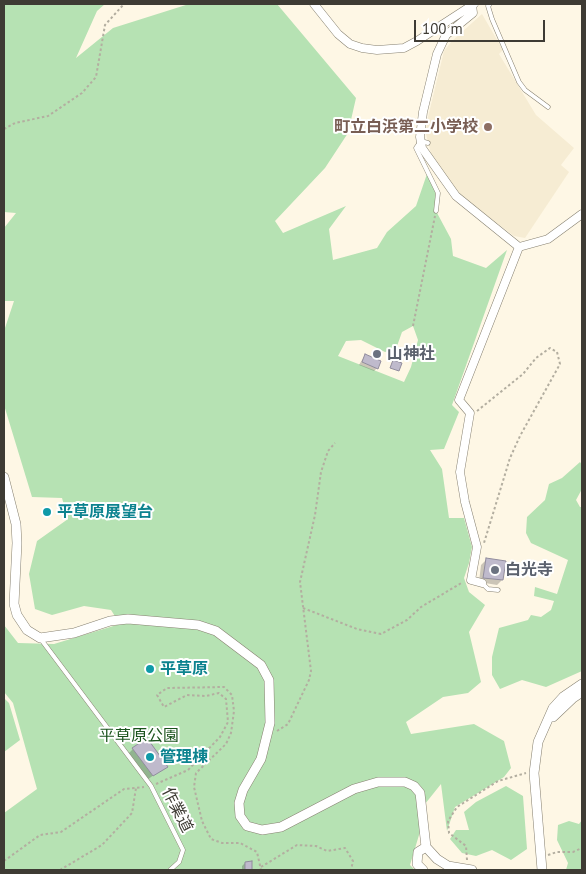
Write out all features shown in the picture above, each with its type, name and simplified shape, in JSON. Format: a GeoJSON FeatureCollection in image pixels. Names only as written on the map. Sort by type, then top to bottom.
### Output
{"type":"FeatureCollection","features":[{"type":"Feature","properties":{"kind":"street"},"geometry":{"type":"LineString","coordinates":[[314,4],[328,23],[350,44],[377,50],[404,48],[473,4]]}},
{"type":"Feature","properties":{"kind":"street"},"geometry":{"type":"LineString","coordinates":[[473,4],[473,13],[446,35],[437,54],[422,112],[424,142],[428,158],[456,196],[519,247],[536,244],[548,239],[582,214]]}},
{"type":"Feature","properties":{"kind":"street"},"geometry":{"type":"LineString","coordinates":[[482,583],[471,580],[476,566],[477,547],[465,502],[460,472],[470,413],[459,400],[519,247]]}},
{"type":"Feature","properties":{"kind":"street"},"geometry":{"type":"LineString","coordinates":[[4,477],[16,524],[14,604],[22,624],[40,638],[74,633],[110,621],[128,619],[198,625],[216,631],[261,665],[266,672],[269,680],[271,700],[268,736],[261,759],[243,790],[239,803],[240,816],[248,826],[262,830],[281,827],[354,789],[378,782],[405,782],[414,786],[420,793],[426,847],[438,860],[448,866],[468,869]]}},
{"type":"Feature","properties":{"kind":"street"},"geometry":{"type":"LineString","coordinates":[[542,870],[534,773],[538,742],[548,718],[558,702],[582,684]]}},
{"type":"Feature","properties":{"kind":"street"},"geometry":{"type":"LineString","coordinates":[[545,727],[568,702],[582,692]]}},
{"type":"Feature","properties":{"kind":"street"},"geometry":{"type":"LineString","coordinates":[[423,870],[417,864],[418,852],[426,847]]}},
{"type":"Feature","properties":{"kind":"lane"},"geometry":{"type":"LineString","coordinates":[[488,4],[519,82],[525,90],[548,107]]}},
{"type":"Feature","properties":{"kind":"lane"},"geometry":{"type":"LineString","coordinates":[[424,142],[416,148],[438,194],[436,211]]}},
{"type":"Feature","properties":{"kind":"lane"},"geometry":{"type":"LineString","coordinates":[[482,583],[488,589],[498,590]]}},
{"type":"Feature","properties":{"kind":"lane"},"geometry":{"type":"LineString","coordinates":[[40,638],[151,786]]}},
{"type":"Feature","properties":{"kind":"lane","name":"作業道"},"geometry":{"type":"LineString","coordinates":[[151,786],[183,850],[179,862],[170,870]]}},
{"type":"Feature","properties":{"kind":"path"},"geometry":{"type":"LineString","coordinates":[[4,129],[15,123],[48,116],[82,93],[96,77],[105,25],[124,4]]}},
{"type":"Feature","properties":{"kind":"path"},"geometry":{"type":"LineString","coordinates":[[413,326],[432,224]]}},
{"type":"Feature","properties":{"kind":"path"},"geometry":{"type":"LineString","coordinates":[[470,413],[478,411],[494,399],[550,348],[557,352],[560,364],[520,436],[510,458],[482,550]]}},
{"type":"Feature","properties":{"kind":"path"},"geometry":{"type":"LineString","coordinates":[[268,736],[288,724],[309,680],[311,671],[300,582],[315,515],[321,472],[328,451],[335,443]]}},
{"type":"Feature","properties":{"kind":"path"},"geometry":{"type":"LineString","coordinates":[[303,608],[357,629],[381,634],[407,620],[421,607],[453,588]]}},
{"type":"Feature","properties":{"kind":"path"},"geometry":{"type":"LineString","coordinates":[[4,861],[40,835],[61,832],[124,789],[151,786],[188,770],[220,737],[228,722],[226,700],[219,693],[206,696],[187,694],[164,707],[157,695],[167,688],[224,688],[232,695],[234,711],[231,733],[226,744],[196,773],[194,787],[202,821],[211,839],[222,843],[240,843],[257,852],[261,870]]}},
{"type":"Feature","properties":{"kind":"path"},"geometry":{"type":"LineString","coordinates":[[468,869],[466,846],[449,833],[448,821],[457,807],[498,782],[522,773],[534,773]]}},
{"type":"Feature","properties":{"kind":"path"},"geometry":{"type":"LineString","coordinates":[[60,870],[102,845],[132,814],[136,788]]}},
{"type":"Feature","properties":{"kind":"path"},"geometry":{"type":"LineString","coordinates":[[261,866],[297,845],[316,846],[327,850],[345,848],[353,861],[351,870]]}},
{"type":"Feature","properties":{"kind":"path"},"geometry":{"type":"LineString","coordinates":[[541,857],[557,852],[573,852],[582,848]]}},
{"type":"Feature","properties":{"kind":"shaded area","name":"町立白浜第二小学校"},"geometry":{"type":"Polygon","coordinates":[[[482,14],[503,50],[499,54],[536,115],[574,148],[561,165],[569,172],[525,238],[514,236],[462,197],[432,158],[426,134],[427,121],[444,51],[452,41],[482,14]]]}},
{"type":"Feature","properties":{"kind":"green space","name":"平草原公園"},"geometry":{"type":"Polygon","coordinates":[[[4,4],[105,4],[97,11],[76,58],[113,28],[189,4],[277,4],[356,98],[348,133],[325,168],[275,221],[283,233],[346,206],[329,229],[333,260],[377,248],[387,232],[416,206],[428,171],[435,184],[436,211],[451,239],[453,256],[486,268],[507,250],[452,405],[459,412],[444,449],[430,450],[442,469],[449,518],[464,518],[472,547],[464,578],[469,592],[485,605],[469,632],[481,682],[468,693],[443,697],[406,722],[411,734],[474,724],[504,741],[511,768],[504,777],[455,807],[447,831],[441,784],[421,809],[422,825],[410,865],[415,870],[4,870],[4,813],[37,789],[13,703],[4,692],[4,625],[18,643],[54,644],[120,624],[111,610],[84,606],[52,615],[35,609],[29,574],[37,541],[68,519],[62,498],[32,497],[4,405],[4,331],[14,301],[4,301],[4,228],[16,213],[4,212],[4,4]],[[413,326],[402,332],[396,349],[385,352],[361,340],[346,341],[338,356],[404,382],[411,367],[418,340],[413,326]]]}},
{"type":"Feature","properties":{"kind":"green space"},"geometry":{"type":"Polygon","coordinates":[[[580,462],[582,465],[582,489],[576,500],[580,507],[582,507],[582,671],[546,687],[522,680],[500,689],[492,675],[492,657],[499,628],[528,620],[531,615],[541,617],[551,610],[554,601],[534,596],[535,587],[557,594],[568,560],[531,543],[526,533],[527,517],[545,500],[549,484],[562,478],[580,462]]]}},
{"type":"Feature","properties":{"kind":"green space"},"geometry":{"type":"Polygon","coordinates":[[[4,698],[9,703],[20,740],[4,752],[4,698]]]}},
{"type":"Feature","properties":{"kind":"green space"},"geometry":{"type":"Polygon","coordinates":[[[506,786],[523,796],[527,849],[511,860],[492,850],[476,856],[462,853],[450,839],[456,830],[469,830],[464,812],[476,802],[506,786]]]}},
{"type":"Feature","properties":{"kind":"green space"},"geometry":{"type":"Polygon","coordinates":[[[582,820],[582,870],[566,870],[568,863],[557,840],[558,825],[569,821],[579,824],[582,820]]]}},
{"type":"Feature","properties":{"kind":"building"},"geometry":{"type":"Polygon","coordinates":[[[365,354],[381,361],[378,369],[362,362],[365,354]]]}},
{"type":"Feature","properties":{"kind":"building"},"geometry":{"type":"Polygon","coordinates":[[[393,360],[402,363],[399,371],[390,368],[393,360]]]}},
{"type":"Feature","properties":{"kind":"building","name":"白光寺"},"geometry":{"type":"Polygon","coordinates":[[[486,558],[506,561],[503,580],[483,578],[486,558]]]}},
{"type":"Feature","properties":{"kind":"building","name":"管理棟"},"geometry":{"type":"Polygon","coordinates":[[[147,738],[168,767],[153,776],[132,748],[147,738]]]}},
{"type":"Feature","properties":{"kind":"building"},"geometry":{"type":"Polygon","coordinates":[[[252,861],[252,870],[245,870],[245,862],[252,861]]]}},
{"type":"Feature","properties":{"kind":"place","name":"町立白浜第二小学校"},"geometry":{"type":"Point","coordinates":[488,127]}},
{"type":"Feature","properties":{"kind":"place","name":"山神社"},"geometry":{"type":"Point","coordinates":[377,354]}},
{"type":"Feature","properties":{"kind":"place","name":"平草原展望台"},"geometry":{"type":"Point","coordinates":[47,512]}},
{"type":"Feature","properties":{"kind":"place","name":"白光寺"},"geometry":{"type":"Point","coordinates":[495,570]}},
{"type":"Feature","properties":{"kind":"place","name":"平草原"},"geometry":{"type":"Point","coordinates":[150,669]}},
{"type":"Feature","properties":{"kind":"place","name":"管理棟"},"geometry":{"type":"Point","coordinates":[150,757]}}]}
